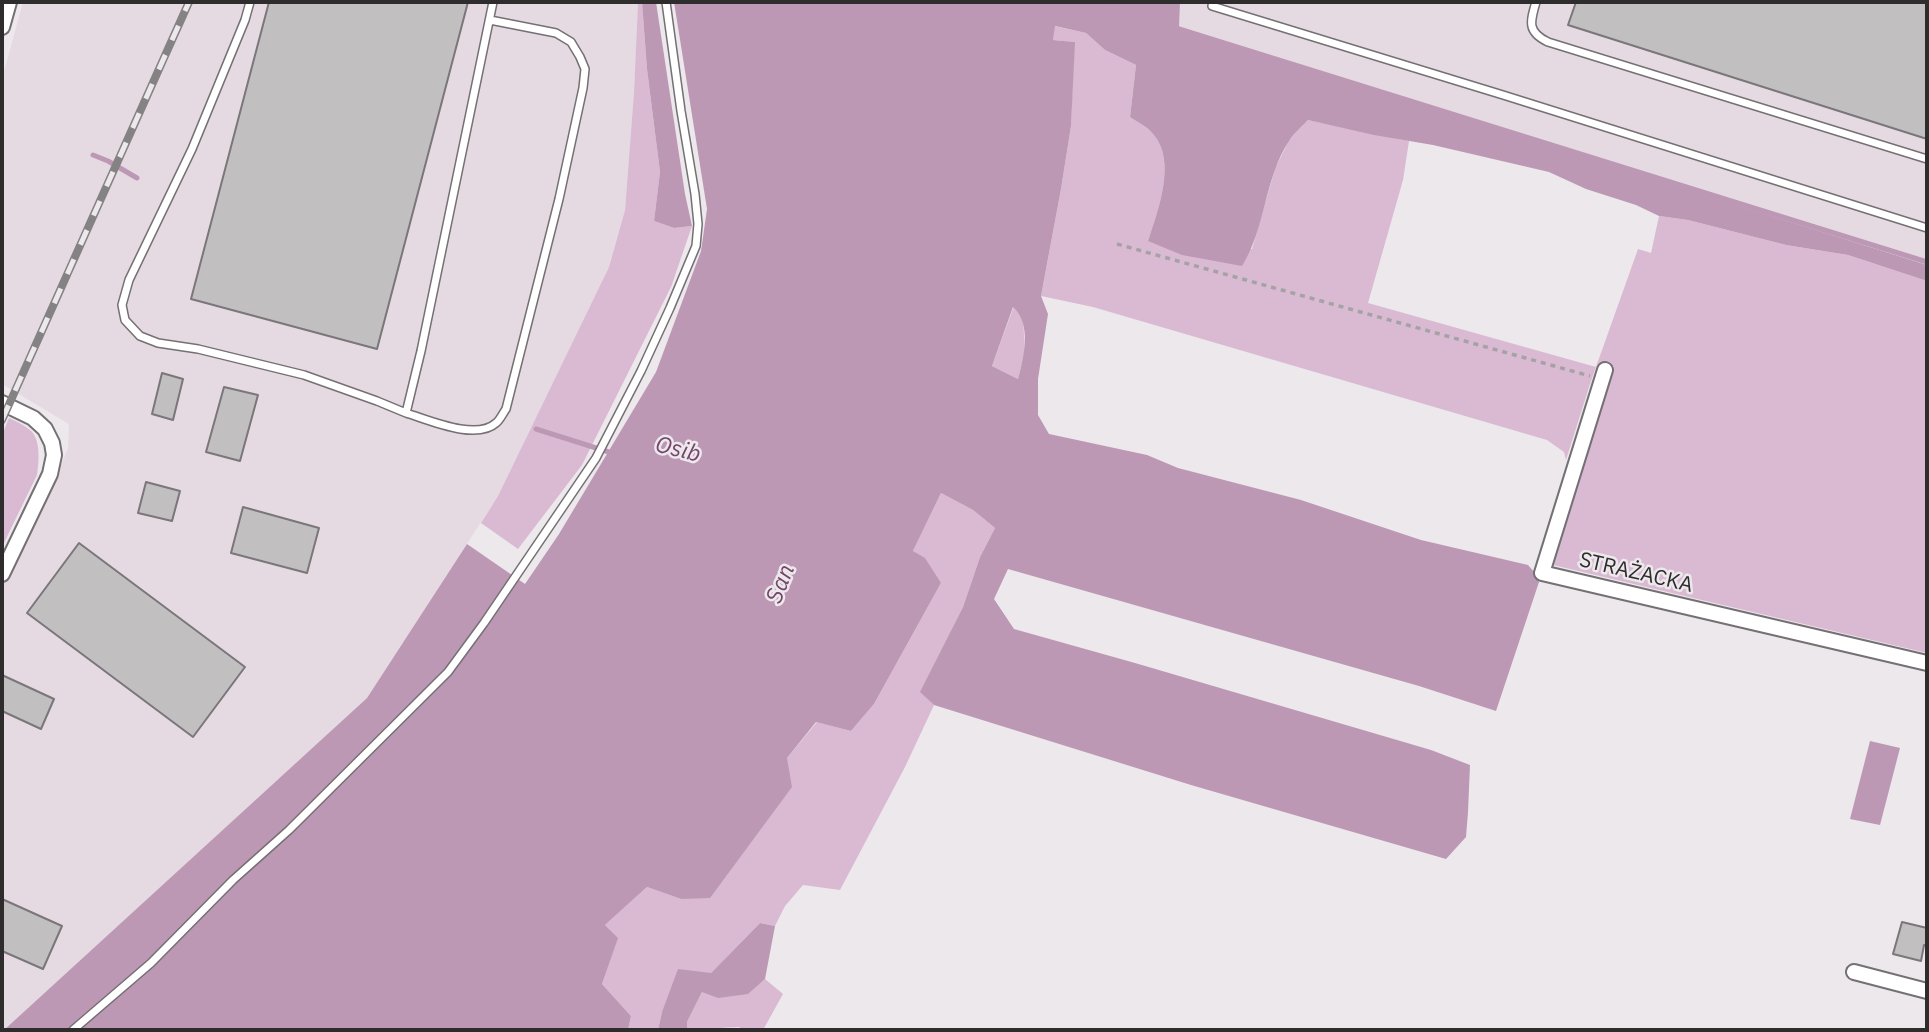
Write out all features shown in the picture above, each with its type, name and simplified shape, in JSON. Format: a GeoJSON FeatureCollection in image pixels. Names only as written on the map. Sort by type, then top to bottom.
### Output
{"type":"FeatureCollection","features":[{"type":"Feature","properties":{"kind":"street"},"geometry":{"type":"LineString","coordinates":[[2,27],[9,2]]}},
{"type":"Feature","properties":{"kind":"street","name":"STRAŻACKA"},"geometry":{"type":"LineString","coordinates":[[1604,374],[1542,573],[1927,663]]}},
{"type":"Feature","properties":{"kind":"street"},"geometry":{"type":"LineString","coordinates":[[2,403],[33,418],[45,429],[54,455],[50,474],[2,574]]}},
{"type":"Feature","properties":{"kind":"street"},"geometry":{"type":"LineString","coordinates":[[1854,972],[1927,991]]}},
{"type":"Feature","properties":{"kind":"lane"},"geometry":{"type":"LineString","coordinates":[[250,2],[192,149],[129,279],[122,305],[125,320],[140,336],[158,343],[198,349],[304,375],[406,413],[467,431],[484,429],[496,423],[506,409],[559,199],[585,69],[570,42],[556,33],[490,20]]}},
{"type":"Feature","properties":{"kind":"lane"},"geometry":{"type":"LineString","coordinates":[[406,413],[493,2]]}},
{"type":"Feature","properties":{"kind":"lane"},"geometry":{"type":"LineString","coordinates":[[73,1030],[151,963],[448,672],[485,623],[607,439],[642,371],[696,246],[698,224],[695,194],[666,2]]}},
{"type":"Feature","properties":{"kind":"lane"},"geometry":{"type":"LineString","coordinates":[[1213,2],[1212,6],[1503,94],[1927,228]]}},
{"type":"Feature","properties":{"kind":"lane"},"geometry":{"type":"LineString","coordinates":[[1536,2],[1531,18],[1532,28],[1538,37],[1548,42],[1927,159]]}},
{"type":"Feature","properties":{"kind":"path"},"geometry":{"type":"LineString","coordinates":[[1117,244],[1604,374]]}},
{"type":"Feature","properties":{"kind":"shaded area"},"geometry":{"type":"Polygon","coordinates":[[[23,2],[638,2],[625,210],[609,267],[498,496],[367,698],[2,1030],[2,586],[49,495],[68,448],[69,424],[2,384],[2,79],[23,2]]]}},
{"type":"Feature","properties":{"kind":"shaded area"},"geometry":{"type":"Polygon","coordinates":[[[638,2],[642,2],[660,172],[654,221],[674,228],[692,226],[671,287],[582,465],[518,549],[481,523],[498,496],[609,267],[625,210],[638,2]]]}},
{"type":"Feature","properties":{"kind":"shaded area"},"geometry":{"type":"Polygon","coordinates":[[[642,2],[656,2],[692,226],[674,228],[654,221],[660,172],[642,2]]]}},
{"type":"Feature","properties":{"kind":"shaded area"},"geometry":{"type":"Polygon","coordinates":[[[674,2],[1180,2],[1179,29],[1927,265],[1927,281],[1848,255],[1786,245],[1688,220],[1659,216],[1549,172],[1308,120],[1291,138],[1274,171],[1256,236],[1242,266],[1182,255],[1148,241],[1165,172],[1160,145],[1153,134],[1130,117],[1136,65],[1105,50],[1086,33],[1055,26],[1053,40],[1075,42],[1071,126],[1041,296],[1048,314],[1038,379],[1038,415],[1049,434],[1147,455],[1178,468],[1301,500],[1421,540],[1528,565],[1540,579],[1496,711],[1419,686],[1008,569],[994,599],[1014,629],[1431,750],[1470,765],[1466,837],[1446,859],[1191,785],[934,705],[920,692],[963,607],[980,557],[995,528],[973,510],[941,493],[913,551],[925,558],[941,583],[874,704],[851,731],[816,722],[787,758],[792,787],[710,898],[681,899],[647,887],[605,925],[618,938],[602,984],[631,1016],[628,1030],[4,1030],[367,698],[467,544],[525,584],[559,534],[656,372],[701,251],[707,209],[674,2]],[[1013,307],[992,366],[1018,379],[1025,341],[1023,322],[1013,307]]]}},
{"type":"Feature","properties":{"kind":"shaded area"},"geometry":{"type":"Polygon","coordinates":[[[1180,2],[1927,2],[1927,265],[1179,29],[1180,2]]]}},
{"type":"Feature","properties":{"kind":"shaded area"},"geometry":{"type":"Polygon","coordinates":[[[1054,26],[1086,33],[1105,50],[1136,65],[1130,117],[1153,134],[1160,145],[1165,172],[1148,241],[1252,249],[1275,169],[1289,140],[1308,120],[1409,141],[1403,180],[1368,303],[1596,367],[1566,460],[1564,452],[1547,440],[1093,307],[1041,296],[1071,126],[1074,42],[1053,40],[1054,26]]]}},
{"type":"Feature","properties":{"kind":"shaded area"},"geometry":{"type":"Polygon","coordinates":[[[1659,216],[1688,220],[1786,245],[1848,255],[1927,281],[1927,653],[1553,565],[1614,366],[1596,367],[1638,249],[1651,253],[1659,216]]]}},
{"type":"Feature","properties":{"kind":"shaded area"},"geometry":{"type":"Polygon","coordinates":[[[1014,306],[1023,317],[1025,353],[1018,379],[992,366],[1014,306]]]}},
{"type":"Feature","properties":{"kind":"shaded area"},"geometry":{"type":"Polygon","coordinates":[[[9,418],[34,434],[38,445],[38,464],[37,475],[2,547],[2,435],[9,418]]]}},
{"type":"Feature","properties":{"kind":"shaded area"},"geometry":{"type":"Polygon","coordinates":[[[941,493],[973,510],[995,528],[980,557],[963,607],[921,692],[934,705],[905,767],[840,890],[803,885],[785,906],[775,926],[760,923],[711,973],[662,1012],[658,1030],[628,1030],[631,1016],[602,984],[617,938],[605,925],[647,887],[681,899],[817,722],[851,731],[874,704],[941,583],[913,551],[941,493]]]}},
{"type":"Feature","properties":{"kind":"shaded area"},"geometry":{"type":"Polygon","coordinates":[[[1870,741],[1900,748],[1880,825],[1850,819],[1870,741]]]}},
{"type":"Feature","properties":{"kind":"shaded area"},"geometry":{"type":"Polygon","coordinates":[[[760,923],[775,926],[765,979],[748,994],[718,998],[702,992],[687,1022],[687,1030],[658,1030],[678,969],[711,973],[760,923]]]}},
{"type":"Feature","properties":{"kind":"shaded area"},"geometry":{"type":"Polygon","coordinates":[[[765,979],[783,994],[763,1030],[738,1030],[740,1027],[687,1030],[687,1022],[702,992],[747,994],[765,979]]]}},
{"type":"Feature","properties":{"kind":"building"},"geometry":{"type":"Polygon","coordinates":[[[269,2],[468,2],[377,349],[191,299],[269,2]]]}},
{"type":"Feature","properties":{"kind":"building"},"geometry":{"type":"Polygon","coordinates":[[[1576,2],[1927,2],[1927,139],[1568,25],[1576,2]]]}},
{"type":"Feature","properties":{"kind":"building"},"geometry":{"type":"Polygon","coordinates":[[[162,373],[183,379],[173,420],[152,414],[162,373]]]}},
{"type":"Feature","properties":{"kind":"building"},"geometry":{"type":"Polygon","coordinates":[[[224,387],[258,395],[240,461],[206,452],[224,387]]]}},
{"type":"Feature","properties":{"kind":"building"},"geometry":{"type":"Polygon","coordinates":[[[146,482],[180,491],[172,521],[138,513],[146,482]]]}},
{"type":"Feature","properties":{"kind":"building"},"geometry":{"type":"Polygon","coordinates":[[[243,507],[319,528],[307,573],[231,553],[243,507]]]}},
{"type":"Feature","properties":{"kind":"building"},"geometry":{"type":"Polygon","coordinates":[[[79,543],[245,667],[193,737],[27,613],[79,543]]]}},
{"type":"Feature","properties":{"kind":"building"},"geometry":{"type":"Polygon","coordinates":[[[2,675],[54,699],[41,729],[2,711],[2,675]]]}},
{"type":"Feature","properties":{"kind":"building"},"geometry":{"type":"Polygon","coordinates":[[[2,899],[62,926],[43,969],[2,951],[2,899]]]}},
{"type":"Feature","properties":{"kind":"building"},"geometry":{"type":"Polygon","coordinates":[[[1902,922],[1927,928],[1927,946],[1924,945],[1921,961],[1893,954],[1902,922]]]}},
{"type":"Feature","properties":{"kind":"waterway"},"geometry":{"type":"LineString","coordinates":[[1098,2],[1927,262]]}},
{"type":"Feature","properties":{"kind":"waterway","name":"Osib"},"geometry":{"type":"LineString","coordinates":[[93,155],[137,178]]}},
{"type":"Feature","properties":{"kind":"waterway","name":"Osib"},"geometry":{"type":"LineString","coordinates":[[536,429],[612,453],[678,468]]}},
{"type":"Feature","properties":{"kind":"railway"},"geometry":{"type":"LineString","coordinates":[[2,420],[189,2]]}},
{"type":"Feature","properties":{"kind":"water label","name":"San"},"geometry":{"type":"Point","coordinates":[781,584]}}]}
